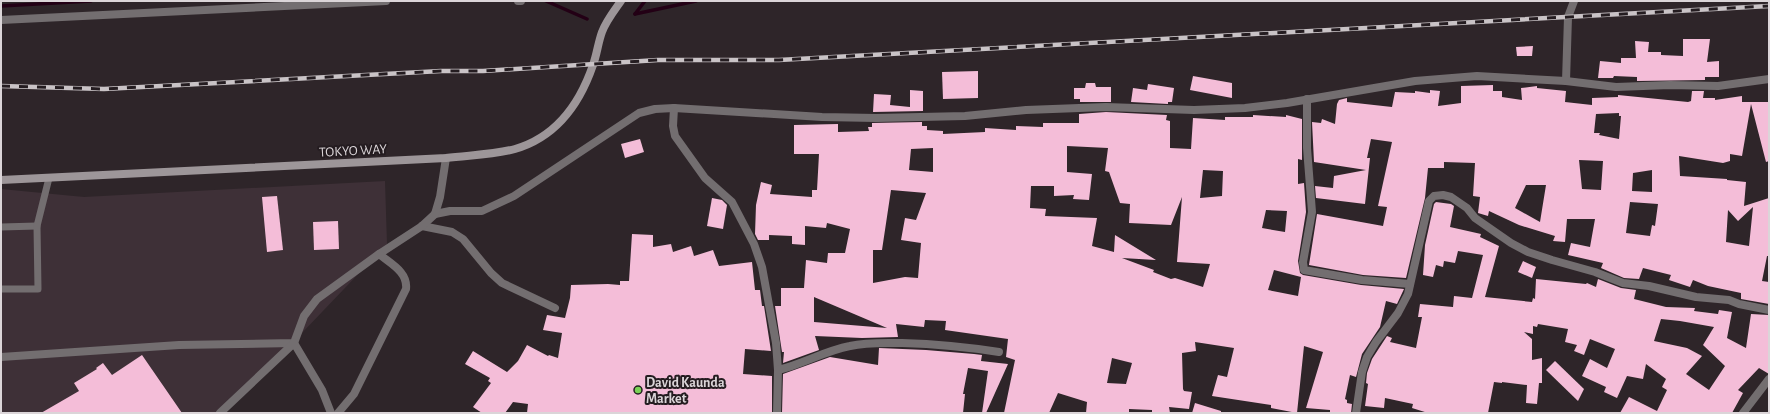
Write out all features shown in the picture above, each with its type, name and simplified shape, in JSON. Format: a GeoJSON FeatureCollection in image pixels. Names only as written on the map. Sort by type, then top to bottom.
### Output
{"type":"FeatureCollection","features":[{"type":"Feature","properties":{"kind":"main road","name":"TOKYO WAY"},"geometry":{"type":"LineString","coordinates":[[1,180],[446,158],[495,153],[517,149],[541,137],[566,116],[580,96],[593,64],[602,32],[610,16],[621,1]]}},
{"type":"Feature","properties":{"kind":"street"},"geometry":{"type":"LineString","coordinates":[[1,20],[386,1]]}},
{"type":"Feature","properties":{"kind":"street"},"geometry":{"type":"LineString","coordinates":[[1566,81],[1568,17],[1574,1]]}},
{"type":"Feature","properties":{"kind":"street"},"geometry":{"type":"LineString","coordinates":[[435,214],[450,211],[482,211],[514,196],[639,113],[654,109],[674,108],[822,117],[876,118],[965,116],[1026,110],[1106,107],[1194,110],[1245,108],[1415,80],[1477,76],[1566,81],[1616,87],[1670,85],[1718,86],[1769,79]]}},
{"type":"Feature","properties":{"kind":"street"},"geometry":{"type":"LineString","coordinates":[[1307,99],[1307,148],[1312,212],[1303,262],[1304,270],[1362,280],[1410,284]]}},
{"type":"Feature","properties":{"kind":"street"},"geometry":{"type":"LineString","coordinates":[[674,108],[673,126],[675,136],[705,178],[732,202],[754,244],[762,267],[776,343],[778,370],[777,413]]}},
{"type":"Feature","properties":{"kind":"street"},"geometry":{"type":"LineString","coordinates":[[220,413],[294,343],[304,316],[317,299],[379,254],[422,226],[435,214],[440,197],[446,158]]}},
{"type":"Feature","properties":{"kind":"street"},"geometry":{"type":"LineString","coordinates":[[1356,413],[1362,372],[1367,357],[1376,342],[1398,313],[1408,294],[1429,201],[1434,196],[1443,195],[1457,200],[1467,208],[1475,218],[1498,235],[1528,252],[1595,272],[1623,283],[1650,286],[1696,297],[1729,300],[1739,304],[1769,310]]}},
{"type":"Feature","properties":{"kind":"street"},"geometry":{"type":"LineString","coordinates":[[422,226],[452,232],[463,239],[491,273],[502,283],[555,308]]}},
{"type":"Feature","properties":{"kind":"street"},"geometry":{"type":"LineString","coordinates":[[338,413],[354,394],[406,289],[407,282],[404,275],[379,254]]}},
{"type":"Feature","properties":{"kind":"street"},"geometry":{"type":"LineString","coordinates":[[1,358],[179,346],[294,343]]}},
{"type":"Feature","properties":{"kind":"street"},"geometry":{"type":"LineString","coordinates":[[294,343],[322,390],[331,413]]}},
{"type":"Feature","properties":{"kind":"street"},"geometry":{"type":"LineString","coordinates":[[778,370],[797,366],[830,351],[850,346],[873,343],[941,344],[999,352]]}},
{"type":"Feature","properties":{"kind":"street"},"geometry":{"type":"LineString","coordinates":[[1743,413],[1769,380]]}},
{"type":"Feature","properties":{"kind":"lane"},"geometry":{"type":"LineString","coordinates":[[1,289],[38,288],[37,226],[49,178]]}},
{"type":"Feature","properties":{"kind":"lane"},"geometry":{"type":"LineString","coordinates":[[1,227],[37,226]]}},
{"type":"Feature","properties":{"kind":"shaded area"},"geometry":{"type":"Polygon","coordinates":[[[385,181],[387,244],[258,379],[221,413],[1,413],[1,189],[84,197],[385,181]]]}},
{"type":"Feature","properties":{"kind":"building"},"geometry":{"type":"Polygon","coordinates":[[[1683,39],[1710,39],[1707,62],[1719,61],[1719,77],[1705,77],[1705,80],[1637,81],[1637,77],[1614,76],[1613,78],[1598,78],[1600,61],[1621,63],[1621,58],[1636,58],[1635,41],[1649,42],[1648,52],[1661,52],[1661,55],[1683,56],[1683,39]]]}},
{"type":"Feature","properties":{"kind":"building"},"geometry":{"type":"Polygon","coordinates":[[[1533,46],[1532,56],[1517,56],[1516,47],[1533,46]]]}},
{"type":"Feature","properties":{"kind":"building"},"geometry":{"type":"Polygon","coordinates":[[[978,71],[978,98],[943,99],[942,72],[978,71]]]}},
{"type":"Feature","properties":{"kind":"building"},"geometry":{"type":"Polygon","coordinates":[[[1193,76],[1232,83],[1232,98],[1190,90],[1193,76]]]}},
{"type":"Feature","properties":{"kind":"building"},"geometry":{"type":"Polygon","coordinates":[[[1086,83],[1095,83],[1096,87],[1111,87],[1111,102],[1080,102],[1080,99],[1074,99],[1074,88],[1085,88],[1086,83]]]}},
{"type":"Feature","properties":{"kind":"building"},"geometry":{"type":"Polygon","coordinates":[[[1148,84],[1174,88],[1172,102],[1168,102],[1168,104],[1131,102],[1133,88],[1147,90],[1148,84]]]}},
{"type":"Feature","properties":{"kind":"building"},"geometry":{"type":"Polygon","coordinates":[[[1493,85],[1493,91],[1502,91],[1502,97],[1522,100],[1521,88],[1537,86],[1537,88],[1566,91],[1565,102],[1592,105],[1592,98],[1618,97],[1618,95],[1688,102],[1691,101],[1692,91],[1704,91],[1703,98],[1715,98],[1715,100],[1742,96],[1742,102],[1769,102],[1769,161],[1766,162],[1751,104],[1742,156],[1730,154],[1730,161],[1723,163],[1679,156],[1680,176],[1727,179],[1746,182],[1744,206],[1769,198],[1769,256],[1767,256],[1762,281],[1769,282],[1769,304],[1741,299],[1741,293],[1708,286],[1693,280],[1690,287],[1669,280],[1671,275],[1643,268],[1639,279],[1624,278],[1601,268],[1603,263],[1568,255],[1571,243],[1590,247],[1595,219],[1567,219],[1565,242],[1553,241],[1555,236],[1519,225],[1489,211],[1488,216],[1478,213],[1480,197],[1473,196],[1475,163],[1444,162],[1444,168],[1428,168],[1425,198],[1406,278],[1363,275],[1309,265],[1317,214],[1383,226],[1387,207],[1378,206],[1392,142],[1371,139],[1367,158],[1370,158],[1365,204],[1316,198],[1315,186],[1333,188],[1334,176],[1366,170],[1314,162],[1312,122],[1321,123],[1322,119],[1335,124],[1337,104],[1339,100],[1347,98],[1347,102],[1392,107],[1395,92],[1415,93],[1415,91],[1430,93],[1430,90],[1440,91],[1438,106],[1461,103],[1461,86],[1493,85]],[[1619,113],[1596,114],[1594,133],[1600,133],[1599,135],[1619,139],[1621,116],[1619,116],[1619,113]],[[1579,160],[1582,189],[1601,190],[1603,161],[1579,160]],[[1652,170],[1633,173],[1632,191],[1652,192],[1652,170]],[[1526,185],[1515,208],[1540,222],[1546,185],[1526,185]],[[1630,202],[1626,233],[1650,236],[1652,225],[1655,226],[1658,204],[1630,202]],[[1753,207],[1738,221],[1728,210],[1726,242],[1749,246],[1753,207]]]}},
{"type":"Feature","properties":{"kind":"building"},"geometry":{"type":"Polygon","coordinates":[[[910,90],[923,91],[923,111],[873,112],[874,94],[891,95],[890,105],[910,107],[910,90]]]}},
{"type":"Feature","properties":{"kind":"building"},"geometry":{"type":"Polygon","coordinates":[[[1106,112],[1167,115],[1166,120],[1170,121],[1170,148],[1191,149],[1193,118],[1225,120],[1225,117],[1253,117],[1253,115],[1286,117],[1286,115],[1302,119],[1302,160],[1298,159],[1298,184],[1304,183],[1306,212],[1298,261],[1300,273],[1303,275],[1361,285],[1404,289],[1397,304],[1386,301],[1380,327],[1362,354],[1356,377],[1350,375],[1345,399],[1347,400],[1347,403],[1352,404],[1351,413],[1330,413],[1330,410],[1306,408],[1323,352],[1304,346],[1297,413],[1271,408],[1271,405],[1212,396],[1218,375],[1227,377],[1234,348],[1195,342],[1196,351],[1182,353],[1183,389],[1184,391],[1192,392],[1189,409],[1169,407],[1170,413],[1152,413],[1152,410],[1129,409],[1129,413],[1086,413],[1087,402],[1058,393],[1049,413],[1004,413],[1015,360],[1006,357],[1008,339],[945,330],[946,321],[925,320],[924,327],[896,324],[898,337],[862,338],[815,336],[819,350],[783,363],[784,352],[782,352],[775,306],[781,306],[781,288],[804,288],[806,260],[827,263],[828,253],[845,253],[850,229],[827,223],[826,228],[805,226],[805,245],[792,244],[792,236],[769,235],[769,240],[758,240],[755,234],[756,205],[761,182],[772,185],[770,194],[812,197],[812,190],[817,190],[819,154],[794,154],[794,125],[838,124],[838,132],[869,131],[868,127],[872,127],[872,123],[922,122],[922,126],[927,126],[927,130],[943,131],[943,134],[985,132],[985,128],[1016,130],[1016,126],[1043,127],[1043,123],[1079,123],[1079,114],[1106,112]],[[1067,146],[1067,172],[1092,174],[1089,200],[1073,199],[1074,195],[1054,196],[1054,186],[1031,186],[1030,208],[1046,209],[1045,216],[1097,218],[1092,246],[1114,252],[1115,235],[1156,260],[1122,258],[1154,270],[1153,272],[1171,279],[1175,278],[1203,287],[1210,264],[1177,262],[1182,197],[1171,225],[1129,223],[1130,204],[1120,203],[1109,172],[1105,171],[1108,148],[1067,146]],[[933,148],[911,149],[909,170],[933,172],[933,148]],[[1203,170],[1200,198],[1222,196],[1223,171],[1203,170]],[[891,190],[882,250],[873,250],[873,283],[905,277],[918,278],[921,243],[901,240],[905,218],[916,220],[926,193],[891,190]],[[1266,210],[1262,228],[1285,232],[1287,211],[1266,210]],[[1274,270],[1268,290],[1298,296],[1301,277],[1274,270]],[[814,297],[814,322],[887,328],[814,297]],[[1112,358],[1107,383],[1126,384],[1132,363],[1112,358]]]}},
{"type":"Feature","properties":{"kind":"building"},"geometry":{"type":"Polygon","coordinates":[[[640,139],[644,152],[625,158],[621,144],[640,139]]]}},
{"type":"Feature","properties":{"kind":"building"},"geometry":{"type":"Polygon","coordinates":[[[277,196],[283,250],[267,252],[262,197],[277,196]]]}},
{"type":"Feature","properties":{"kind":"building"},"geometry":{"type":"Polygon","coordinates":[[[712,198],[722,200],[727,205],[723,229],[707,226],[712,198]]]}},
{"type":"Feature","properties":{"kind":"building"},"geometry":{"type":"Polygon","coordinates":[[[1436,202],[1451,204],[1454,206],[1450,227],[1481,234],[1480,237],[1499,246],[1485,297],[1532,302],[1533,298],[1535,299],[1536,279],[1587,283],[1596,287],[1598,279],[1621,288],[1636,290],[1634,299],[1666,307],[1695,308],[1694,311],[1718,314],[1719,310],[1732,312],[1727,338],[1746,348],[1751,314],[1769,315],[1769,374],[1759,368],[1738,390],[1743,393],[1732,413],[1620,413],[1629,397],[1657,411],[1667,390],[1662,387],[1666,379],[1646,364],[1643,379],[1627,376],[1617,398],[1604,392],[1606,387],[1582,376],[1590,359],[1607,368],[1615,349],[1590,339],[1584,355],[1574,351],[1577,345],[1565,342],[1568,329],[1538,324],[1537,327],[1533,326],[1533,334],[1524,332],[1532,339],[1532,360],[1542,358],[1542,383],[1539,383],[1537,404],[1526,403],[1527,385],[1494,382],[1488,413],[1428,413],[1412,408],[1413,404],[1385,398],[1384,408],[1365,406],[1368,384],[1366,383],[1367,373],[1372,359],[1387,336],[1392,338],[1390,342],[1416,348],[1422,317],[1418,317],[1420,304],[1453,307],[1454,296],[1472,298],[1483,255],[1458,251],[1455,263],[1444,261],[1443,267],[1436,265],[1433,277],[1423,275],[1425,245],[1434,204],[1436,202]],[[1661,319],[1654,341],[1687,348],[1702,356],[1686,374],[1709,390],[1725,366],[1703,345],[1714,327],[1661,319]]]}},
{"type":"Feature","properties":{"kind":"building"},"geometry":{"type":"Polygon","coordinates":[[[338,221],[339,249],[314,250],[313,222],[338,221]]]}},
{"type":"Feature","properties":{"kind":"building"},"geometry":{"type":"Polygon","coordinates":[[[632,234],[653,235],[653,247],[671,244],[673,252],[691,246],[694,256],[713,250],[719,266],[752,262],[755,290],[760,290],[771,351],[745,349],[743,374],[772,376],[772,413],[527,413],[528,404],[513,402],[505,413],[482,413],[473,407],[491,383],[488,381],[490,378],[465,364],[473,351],[507,372],[518,361],[527,345],[548,356],[558,358],[562,333],[543,330],[547,315],[565,318],[570,298],[571,285],[620,285],[620,281],[629,281],[632,234]]]}},
{"type":"Feature","properties":{"kind":"building"},"geometry":{"type":"Polygon","coordinates":[[[1523,261],[1536,267],[1532,278],[1518,272],[1523,261]]]}},
{"type":"Feature","properties":{"kind":"building"},"geometry":{"type":"Polygon","coordinates":[[[879,348],[974,354],[982,355],[981,361],[1008,364],[986,413],[982,413],[988,371],[968,368],[963,394],[965,394],[963,413],[782,413],[783,374],[830,357],[878,365],[879,348]]]}},
{"type":"Feature","properties":{"kind":"building"},"geometry":{"type":"Polygon","coordinates":[[[142,355],[182,413],[41,413],[79,391],[74,383],[97,369],[96,368],[103,363],[112,375],[142,355]]]}},
{"type":"Feature","properties":{"kind":"building"},"geometry":{"type":"Polygon","coordinates":[[[1555,361],[1584,389],[1578,401],[1546,370],[1555,361]]]}},
{"type":"Feature","properties":{"kind":"building"},"geometry":{"type":"Polygon","coordinates":[[[1195,403],[1221,411],[1221,413],[1192,413],[1195,403]]]}},
{"type":"Feature","properties":{"kind":"waterway"},"geometry":{"type":"LineString","coordinates":[[1,6],[91,1]]}},
{"type":"Feature","properties":{"kind":"waterway"},"geometry":{"type":"LineString","coordinates":[[546,1],[587,19]]}},
{"type":"Feature","properties":{"kind":"waterway"},"geometry":{"type":"LineString","coordinates":[[635,14],[645,1]]}},
{"type":"Feature","properties":{"kind":"waterway"},"geometry":{"type":"LineString","coordinates":[[635,14],[696,1]]}},
{"type":"Feature","properties":{"kind":"railway"},"geometry":{"type":"LineString","coordinates":[[1,86],[104,89],[441,71],[483,71],[658,60],[779,60],[1769,6]]}},
{"type":"Feature","properties":{"kind":"place","name":"David Kaunda Market"},"geometry":{"type":"Point","coordinates":[638,390]}}]}
